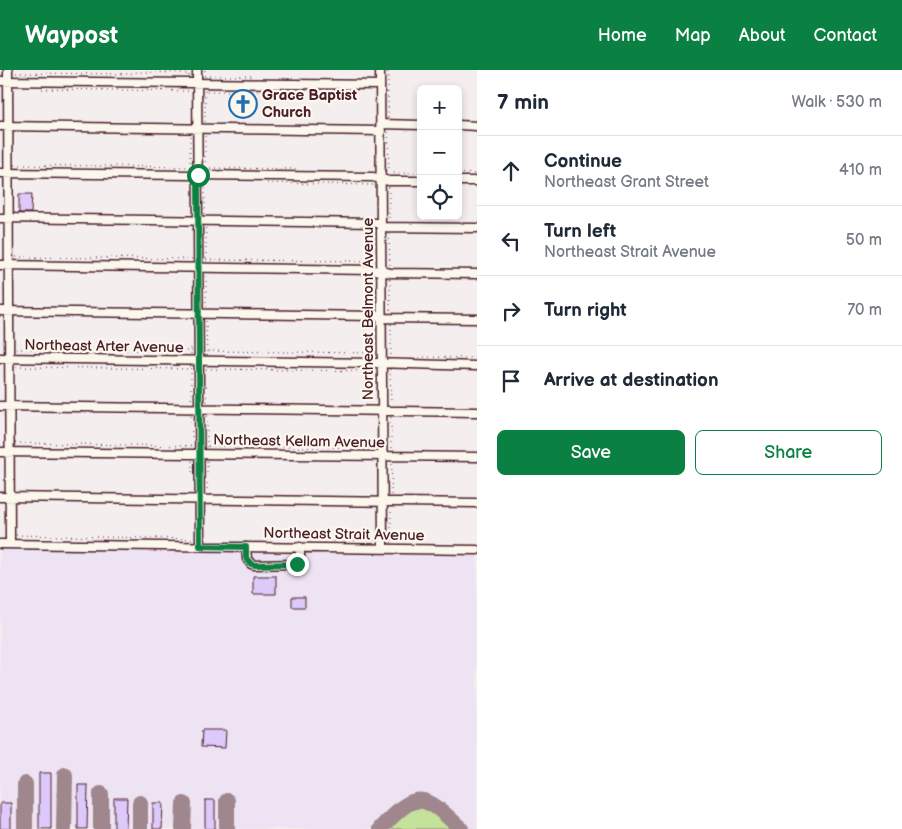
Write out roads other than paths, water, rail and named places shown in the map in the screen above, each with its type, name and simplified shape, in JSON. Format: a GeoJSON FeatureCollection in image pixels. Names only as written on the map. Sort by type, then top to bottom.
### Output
{"type":"FeatureCollection","features":[{"type":"Feature","properties":{"kind":"street"},"geometry":{"type":"LineString","coordinates":[[8,70],[4,81],[4,126],[9,173],[10,544]]}},
{"type":"Feature","properties":{"kind":"street"},"geometry":{"type":"LineString","coordinates":[[197,70],[201,84],[202,175],[201,364],[203,500],[200,542]]}},
{"type":"Feature","properties":{"kind":"street","name":"Northeast Belmont Avenue"},"geometry":{"type":"LineString","coordinates":[[380,70],[383,548]]}},
{"type":"Feature","properties":{"kind":"street"},"geometry":{"type":"LineString","coordinates":[[4,81],[380,85]]}},
{"type":"Feature","properties":{"kind":"street"},"geometry":{"type":"LineString","coordinates":[[4,126],[201,130],[417,125]]}},
{"type":"Feature","properties":{"kind":"street"},"geometry":{"type":"LineString","coordinates":[[462,125],[477,126]]}},
{"type":"Feature","properties":{"kind":"street"},"geometry":{"type":"LineString","coordinates":[[0,173],[374,177],[417,181]]}},
{"type":"Feature","properties":{"kind":"street"},"geometry":{"type":"LineString","coordinates":[[462,181],[477,182]]}},
{"type":"Feature","properties":{"kind":"street"},"geometry":{"type":"LineString","coordinates":[[0,218],[378,224],[381,227],[477,228]]}},
{"type":"Feature","properties":{"kind":"street"},"geometry":{"type":"LineString","coordinates":[[0,264],[374,270],[477,274]]}},
{"type":"Feature","properties":{"kind":"street"},"geometry":{"type":"LineString","coordinates":[[0,311],[477,319]]}},
{"type":"Feature","properties":{"kind":"street","name":"Northeast Arter Avenue"},"geometry":{"type":"LineString","coordinates":[[0,358],[9,363],[382,367],[477,366]]}},
{"type":"Feature","properties":{"kind":"street"},"geometry":{"type":"LineString","coordinates":[[0,406],[477,412]]}},
{"type":"Feature","properties":{"kind":"street","name":"Northeast Kellam Avenue"},"geometry":{"type":"LineString","coordinates":[[0,452],[477,458]]}},
{"type":"Feature","properties":{"kind":"street"},"geometry":{"type":"LineString","coordinates":[[0,497],[477,502]]}},
{"type":"Feature","properties":{"kind":"street","name":"Northeast Strait Avenue"},"geometry":{"type":"LineString","coordinates":[[0,544],[200,542],[246,547],[477,550]]}},
{"type":"Feature","properties":{"kind":"street"},"geometry":{"type":"LineString","coordinates":[[246,547],[246,558],[254,565],[297,564],[300,562],[300,547]]}},
{"type":"Feature","properties":{"kind":"place","name":"Grace Baptist Church"},"geometry":{"type":"Point","coordinates":[243,104]}}]}
